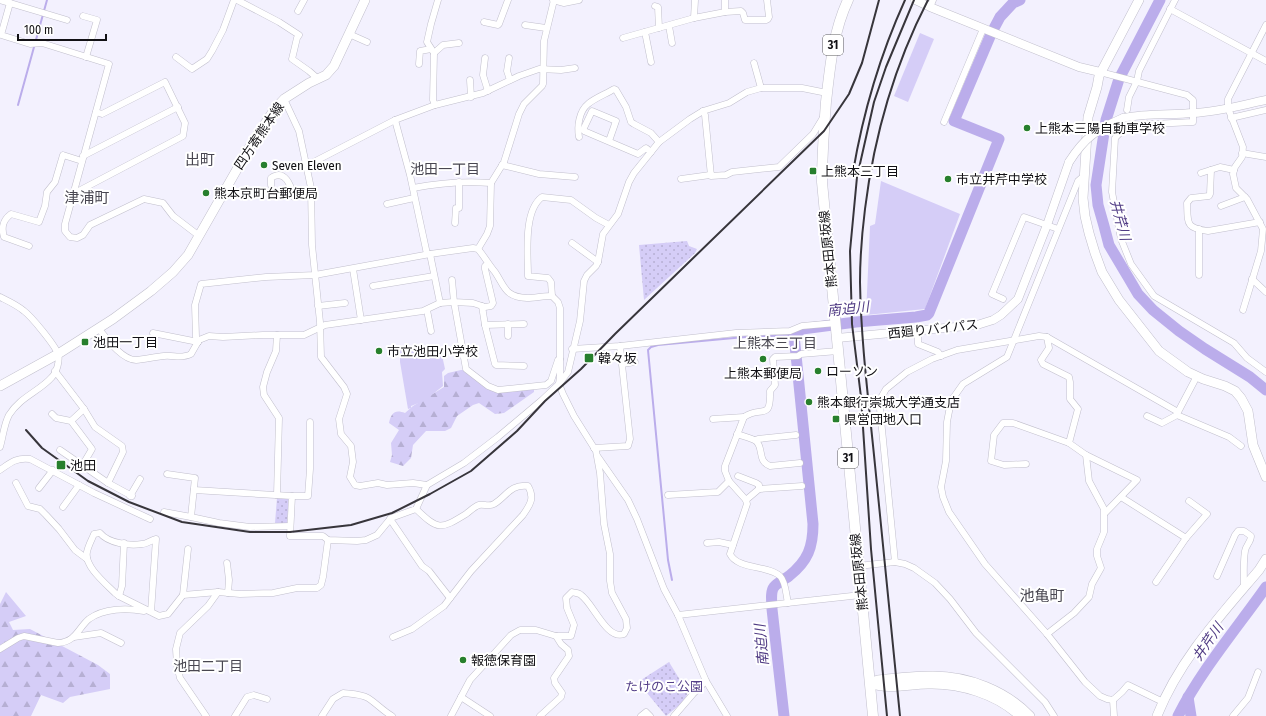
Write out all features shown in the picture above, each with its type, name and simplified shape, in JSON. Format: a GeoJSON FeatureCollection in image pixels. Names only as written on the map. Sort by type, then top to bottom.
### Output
{"type":"FeatureCollection","features":[{"type":"Feature","properties":{"kind":"main road","name":"四方寄熊本線"},"geometry":{"type":"LineString","coordinates":[[0,386],[58,354],[99,329],[151,291],[173,272],[188,255],[198,235],[252,143],[274,110],[284,98],[317,78],[326,75],[334,66],[365,0]]}},
{"type":"Feature","properties":{"kind":"main road","name":"熊本田原坂線"},"geometry":{"type":"LineString","coordinates":[[848,0],[843,11],[833,48],[825,113],[822,182],[873,716]]}},
{"type":"Feature","properties":{"kind":"main road"},"geometry":{"type":"LineString","coordinates":[[1139,0],[1103,73],[1088,117],[1083,198],[1085,216],[1102,272],[1119,300],[1159,351],[1188,372],[1225,386],[1242,398],[1248,411],[1253,445],[1266,477]]}},
{"type":"Feature","properties":{"kind":"main road"},"geometry":{"type":"LineString","coordinates":[[1157,716],[1188,656],[1260,570],[1266,559]]}},
{"type":"Feature","properties":{"kind":"main road"},"geometry":{"type":"LineString","coordinates":[[870,684],[878,680],[934,676],[958,679],[980,684],[1004,695],[1023,708],[1030,716]]}},
{"type":"Feature","properties":{"kind":"main road"},"geometry":{"type":"LineString","coordinates":[[870,684],[879,687],[929,684],[952,685],[975,690],[999,702],[1020,716]]}},
{"type":"Feature","properties":{"kind":"street"},"geometry":{"type":"LineString","coordinates":[[0,0],[67,20]]}},
{"type":"Feature","properties":{"kind":"street"},"geometry":{"type":"LineString","coordinates":[[176,58],[192,69],[207,59],[236,0],[280,22],[299,35],[292,59],[317,78]]}},
{"type":"Feature","properties":{"kind":"street"},"geometry":{"type":"LineString","coordinates":[[298,11],[304,0]]}},
{"type":"Feature","properties":{"kind":"street"},"geometry":{"type":"LineString","coordinates":[[435,105],[433,100],[432,51],[427,42],[438,0]]}},
{"type":"Feature","properties":{"kind":"street"},"geometry":{"type":"LineString","coordinates":[[484,22],[498,26],[508,0]]}},
{"type":"Feature","properties":{"kind":"street"},"geometry":{"type":"LineString","coordinates":[[478,249],[490,226],[491,183],[502,166],[524,104],[542,86],[544,74],[543,48],[546,28],[554,0],[564,3],[579,0]]}},
{"type":"Feature","properties":{"kind":"street"},"geometry":{"type":"LineString","coordinates":[[694,18],[695,0]]}},
{"type":"Feature","properties":{"kind":"street"},"geometry":{"type":"LineString","coordinates":[[725,12],[726,0]]}},
{"type":"Feature","properties":{"kind":"street"},"geometry":{"type":"LineString","coordinates":[[623,38],[694,18],[725,12],[741,11],[743,13],[744,20],[766,20],[769,17],[767,0]]}},
{"type":"Feature","properties":{"kind":"street"},"geometry":{"type":"LineString","coordinates":[[915,0],[931,4],[985,30],[1079,67],[1136,81],[1191,98],[1193,100],[1194,113]]}},
{"type":"Feature","properties":{"kind":"street"},"geometry":{"type":"LineString","coordinates":[[1127,110],[1139,71],[1175,0]]}},
{"type":"Feature","properties":{"kind":"street"},"geometry":{"type":"LineString","coordinates":[[10,3],[1,35],[30,44],[42,43],[109,64],[65,224],[65,231],[70,237],[77,238],[83,235],[90,225],[144,199],[163,203],[173,216],[198,235]]}},
{"type":"Feature","properties":{"kind":"street"},"geometry":{"type":"LineString","coordinates":[[655,6],[658,7],[659,28]]}},
{"type":"Feature","properties":{"kind":"street"},"geometry":{"type":"LineString","coordinates":[[1170,9],[1252,52],[1266,61]]}},
{"type":"Feature","properties":{"kind":"street"},"geometry":{"type":"LineString","coordinates":[[83,16],[97,20],[86,57]]}},
{"type":"Feature","properties":{"kind":"street"},"geometry":{"type":"LineString","coordinates":[[525,25],[546,28]]}},
{"type":"Feature","properties":{"kind":"street"},"geometry":{"type":"LineString","coordinates":[[1243,310],[1263,242],[1264,229],[1245,197],[1236,188],[1233,174],[1242,157],[1243,148],[1228,108],[1228,98],[1266,25]]}},
{"type":"Feature","properties":{"kind":"street"},"geometry":{"type":"LineString","coordinates":[[669,26],[672,42]]}},
{"type":"Feature","properties":{"kind":"street"},"geometry":{"type":"LineString","coordinates":[[944,122],[985,30]]}},
{"type":"Feature","properties":{"kind":"street"},"geometry":{"type":"LineString","coordinates":[[645,32],[651,62]]}},
{"type":"Feature","properties":{"kind":"street"},"geometry":{"type":"LineString","coordinates":[[349,34],[367,42]]}},
{"type":"Feature","properties":{"kind":"street"},"geometry":{"type":"LineString","coordinates":[[419,64],[420,52],[432,51],[443,45],[459,43]]}},
{"type":"Feature","properties":{"kind":"street"},"geometry":{"type":"LineString","coordinates":[[485,58],[483,75],[488,91]]}},
{"type":"Feature","properties":{"kind":"street"},"geometry":{"type":"LineString","coordinates":[[509,58],[505,69],[510,80]]}},
{"type":"Feature","properties":{"kind":"street"},"geometry":{"type":"LineString","coordinates":[[754,63],[761,88]]}},
{"type":"Feature","properties":{"kind":"street"},"geometry":{"type":"LineString","coordinates":[[306,166],[395,120],[435,105],[472,97],[519,76],[543,69],[561,70],[575,68]]}},
{"type":"Feature","properties":{"kind":"street"},"geometry":{"type":"LineString","coordinates":[[470,80],[472,97]]}},
{"type":"Feature","properties":{"kind":"street"},"geometry":{"type":"LineString","coordinates":[[73,194],[183,136],[185,124],[165,82],[102,114],[96,112]]}},
{"type":"Feature","properties":{"kind":"street"},"geometry":{"type":"LineString","coordinates":[[284,98],[299,131],[311,192],[312,245],[320,328],[321,357],[344,387],[346,394],[339,419],[341,434],[352,446],[353,462],[350,477],[355,485],[360,486],[378,483],[387,485],[413,483],[427,484],[464,463],[498,437],[559,384],[568,372],[572,349],[580,321],[584,281],[598,262],[602,234],[618,214],[629,182],[634,173],[659,142],[703,111],[729,103],[748,92],[761,88],[802,88],[827,93]]}},
{"type":"Feature","properties":{"kind":"street"},"geometry":{"type":"LineString","coordinates":[[587,137],[579,136],[578,128],[579,121],[586,106],[614,89],[626,107],[631,122],[652,133],[659,142]]}},
{"type":"Feature","properties":{"kind":"street","name":"西廻りバイパス"},"geometry":{"type":"LineString","coordinates":[[837,338],[977,325],[1001,316],[1018,298],[1047,225],[1069,162],[1078,148],[1088,138],[1108,124],[1125,123],[1137,115],[1194,113],[1266,100]]}},
{"type":"Feature","properties":{"kind":"street"},"geometry":{"type":"LineString","coordinates":[[29,246],[4,237],[2,229],[5,218],[11,214],[39,222],[46,206],[47,192],[56,182],[63,155],[83,158],[178,107]]}},
{"type":"Feature","properties":{"kind":"street"},"geometry":{"type":"LineString","coordinates":[[1231,118],[1266,110]]}},
{"type":"Feature","properties":{"kind":"street"},"geometry":{"type":"LineString","coordinates":[[609,141],[616,121],[592,111],[583,130],[638,154],[646,148],[651,152]]}},
{"type":"Feature","properties":{"kind":"street"},"geometry":{"type":"LineString","coordinates":[[703,111],[705,115],[710,175]]}},
{"type":"Feature","properties":{"kind":"street"},"geometry":{"type":"LineString","coordinates":[[681,179],[710,175],[726,175],[732,172],[779,167],[813,134],[825,113]]}},
{"type":"Feature","properties":{"kind":"street"},"geometry":{"type":"LineString","coordinates":[[395,120],[404,151],[440,303]]}},
{"type":"Feature","properties":{"kind":"street"},"geometry":{"type":"LineString","coordinates":[[1125,123],[1115,138],[1112,192],[1121,239],[1131,264],[1154,296],[1234,343],[1247,358],[1266,372]]}},
{"type":"Feature","properties":{"kind":"street"},"geometry":{"type":"LineString","coordinates":[[1242,153],[1266,157]]}},
{"type":"Feature","properties":{"kind":"street"},"geometry":{"type":"LineString","coordinates":[[502,166],[539,174],[575,177]]}},
{"type":"Feature","properties":{"kind":"street"},"geometry":{"type":"LineString","coordinates":[[1201,173],[1220,167],[1234,170]]}},
{"type":"Feature","properties":{"kind":"street"},"geometry":{"type":"LineString","coordinates":[[1211,170],[1209,196],[1191,198],[1187,202],[1188,223],[1192,227],[1208,231],[1260,222]]}},
{"type":"Feature","properties":{"kind":"street"},"geometry":{"type":"LineString","coordinates":[[271,185],[271,178],[281,175],[287,179],[294,197],[311,192]]}},
{"type":"Feature","properties":{"kind":"street"},"geometry":{"type":"LineString","coordinates":[[1085,175],[1078,181],[1007,357],[963,384],[951,401],[947,422],[946,461],[941,487],[949,512],[986,564],[1047,634],[1085,682],[1100,696],[1113,700]]}},
{"type":"Feature","properties":{"kind":"street"},"geometry":{"type":"LineString","coordinates":[[413,188],[459,182],[491,183]]}},
{"type":"Feature","properties":{"kind":"street"},"geometry":{"type":"LineString","coordinates":[[455,223],[456,208],[459,208],[459,182]]}},
{"type":"Feature","properties":{"kind":"street"},"geometry":{"type":"LineString","coordinates":[[609,225],[596,218],[571,200],[542,197],[539,199],[532,212],[527,235],[528,276],[548,278],[551,282],[552,296],[558,302],[560,308],[559,384],[574,416],[628,500],[664,589],[678,615],[706,681],[727,716]]}},
{"type":"Feature","properties":{"kind":"street"},"geometry":{"type":"LineString","coordinates":[[1221,206],[1245,197]]}},
{"type":"Feature","properties":{"kind":"street"},"geometry":{"type":"LineString","coordinates":[[387,204],[414,198]]}},
{"type":"Feature","properties":{"kind":"street"},"geometry":{"type":"LineString","coordinates":[[1003,299],[992,294],[1024,217],[1058,229]]}},
{"type":"Feature","properties":{"kind":"street"},"geometry":{"type":"LineString","coordinates":[[1199,229],[1199,275]]}},
{"type":"Feature","properties":{"kind":"street"},"geometry":{"type":"LineString","coordinates":[[572,243],[598,262]]}},
{"type":"Feature","properties":{"kind":"street"},"geometry":{"type":"LineString","coordinates":[[198,342],[196,337],[195,305],[201,284],[315,275],[428,254],[473,248],[478,249],[495,273],[502,286],[515,296],[528,298],[552,296]]}},
{"type":"Feature","properties":{"kind":"street"},"geometry":{"type":"LineString","coordinates":[[99,329],[113,346],[125,356],[134,360],[166,356],[188,356],[191,354],[199,340],[209,336],[304,335],[325,325],[427,310],[440,303],[473,303],[485,307],[492,305],[485,269],[485,266],[488,264]]}},
{"type":"Feature","properties":{"kind":"street"},"geometry":{"type":"LineString","coordinates":[[353,269],[361,320]]}},
{"type":"Feature","properties":{"kind":"street"},"geometry":{"type":"LineString","coordinates":[[374,286],[434,276]]}},
{"type":"Feature","properties":{"kind":"street"},"geometry":{"type":"LineString","coordinates":[[1252,279],[1266,292]]}},
{"type":"Feature","properties":{"kind":"street"},"geometry":{"type":"LineString","coordinates":[[452,280],[454,302],[466,369],[488,386],[498,390],[546,385],[551,381],[556,363],[560,359]]}},
{"type":"Feature","properties":{"kind":"street"},"geometry":{"type":"LineString","coordinates":[[0,297],[24,311],[37,323],[58,354],[58,364],[54,375],[20,402],[6,420],[0,447]]}},
{"type":"Feature","properties":{"kind":"street"},"geometry":{"type":"LineString","coordinates":[[318,306],[345,303]]}},
{"type":"Feature","properties":{"kind":"street"},"geometry":{"type":"LineString","coordinates":[[482,306],[485,325],[496,365],[524,366]]}},
{"type":"Feature","properties":{"kind":"street"},"geometry":{"type":"LineString","coordinates":[[427,310],[431,331]]}},
{"type":"Feature","properties":{"kind":"street"},"geometry":{"type":"LineString","coordinates":[[572,349],[620,346],[736,333],[790,331],[802,326],[836,323]]}},
{"type":"Feature","properties":{"kind":"street"},"geometry":{"type":"LineString","coordinates":[[508,324],[508,336]]}},
{"type":"Feature","properties":{"kind":"street"},"geometry":{"type":"LineString","coordinates":[[485,325],[524,324]]}},
{"type":"Feature","properties":{"kind":"street"},"geometry":{"type":"LineString","coordinates":[[918,331],[918,344],[938,352],[941,356]]}},
{"type":"Feature","properties":{"kind":"street"},"geometry":{"type":"LineString","coordinates":[[153,333],[198,342]]}},
{"type":"Feature","properties":{"kind":"street"},"geometry":{"type":"LineString","coordinates":[[277,335],[276,351],[267,372],[263,387],[264,395],[279,418],[277,495]]}},
{"type":"Feature","properties":{"kind":"street"},"geometry":{"type":"LineString","coordinates":[[895,562],[880,409],[882,396],[886,390],[907,372],[932,359],[957,350],[1039,336],[1047,337],[1178,414],[1229,437],[1241,446]]}},
{"type":"Feature","properties":{"kind":"street"},"geometry":{"type":"LineString","coordinates":[[1047,337],[1049,348],[1041,360],[1068,378],[1070,382],[1070,399],[1078,409],[1069,443]]}},
{"type":"Feature","properties":{"kind":"street"},"geometry":{"type":"LineString","coordinates":[[596,451],[628,446],[630,439],[620,346]]}},
{"type":"Feature","properties":{"kind":"street"},"geometry":{"type":"LineString","coordinates":[[788,603],[784,583],[780,577],[774,573],[733,559],[730,554],[747,504],[746,500],[726,475],[725,466],[744,417],[749,413],[764,411],[771,404],[770,391],[775,385],[773,359],[775,357],[838,351]]}},
{"type":"Feature","properties":{"kind":"street"},"geometry":{"type":"LineString","coordinates":[[622,364],[634,362]]}},
{"type":"Feature","properties":{"kind":"street"},"geometry":{"type":"LineString","coordinates":[[55,371],[84,409],[95,427],[122,446],[123,452],[108,483]]}},
{"type":"Feature","properties":{"kind":"street"},"geometry":{"type":"LineString","coordinates":[[1147,416],[1162,423],[1178,414],[1197,376]]}},
{"type":"Feature","properties":{"kind":"street"},"geometry":{"type":"LineString","coordinates":[[71,421],[84,409]]}},
{"type":"Feature","properties":{"kind":"street"},"geometry":{"type":"LineString","coordinates":[[52,414],[56,418],[71,421],[92,449],[82,466]]}},
{"type":"Feature","properties":{"kind":"street"},"geometry":{"type":"LineString","coordinates":[[713,419],[744,417]]}},
{"type":"Feature","properties":{"kind":"street"},"geometry":{"type":"LineString","coordinates":[[194,490],[308,496],[310,469],[310,422]]}},
{"type":"Feature","properties":{"kind":"street"},"geometry":{"type":"LineString","coordinates":[[1026,464],[1004,465],[991,460],[994,435],[1003,423],[1013,423],[1069,443],[1086,455],[1137,480],[1105,513]]}},
{"type":"Feature","properties":{"kind":"street"},"geometry":{"type":"LineString","coordinates":[[737,434],[755,440],[796,435]]}},
{"type":"Feature","properties":{"kind":"street"},"geometry":{"type":"LineString","coordinates":[[755,440],[763,462],[766,464],[770,466],[800,463]]}},
{"type":"Feature","properties":{"kind":"street"},"geometry":{"type":"LineString","coordinates":[[60,450],[108,483],[131,496],[140,479]]}},
{"type":"Feature","properties":{"kind":"street"},"geometry":{"type":"LineString","coordinates":[[452,716],[470,680],[511,635],[520,630],[536,630],[556,636],[571,636],[574,624],[567,608],[566,598],[572,592],[580,594],[588,601],[606,626],[616,635],[619,636],[624,634],[627,628],[626,619],[612,593],[610,581],[610,554],[604,524],[600,473],[596,451]]}},
{"type":"Feature","properties":{"kind":"street"},"geometry":{"type":"LineString","coordinates":[[1047,634],[1074,613],[1089,597],[1092,584],[1101,568],[1097,556],[1104,532],[1105,513],[1089,481],[1086,455]]}},
{"type":"Feature","properties":{"kind":"street"},"geometry":{"type":"LineString","coordinates":[[0,470],[13,461],[22,458],[30,459],[79,485],[150,519]]}},
{"type":"Feature","properties":{"kind":"street"},"geometry":{"type":"LineString","coordinates":[[39,488],[53,470]]}},
{"type":"Feature","properties":{"kind":"street"},"geometry":{"type":"LineString","coordinates":[[167,474],[195,478],[190,517]]}},
{"type":"Feature","properties":{"kind":"street"},"geometry":{"type":"LineString","coordinates":[[738,476],[756,483],[759,485],[759,489]]}},
{"type":"Feature","properties":{"kind":"street"},"geometry":{"type":"LineString","coordinates":[[668,496],[718,492],[729,480]]}},
{"type":"Feature","properties":{"kind":"street"},"geometry":{"type":"LineString","coordinates":[[16,483],[28,506],[40,509],[59,528],[75,550],[87,559]]}},
{"type":"Feature","properties":{"kind":"street"},"geometry":{"type":"LineString","coordinates":[[292,496],[290,536],[323,536],[328,540],[356,542],[366,540],[377,535],[390,519],[416,509],[427,484]]}},
{"type":"Feature","properties":{"kind":"street"},"geometry":{"type":"LineString","coordinates":[[63,507],[79,485]]}},
{"type":"Feature","properties":{"kind":"street"},"geometry":{"type":"LineString","coordinates":[[393,637],[412,629],[444,606],[471,571],[523,515],[530,505],[532,497],[528,486],[520,485],[508,491],[496,503],[490,506],[479,505],[450,524],[441,525],[433,524],[416,509]]}},
{"type":"Feature","properties":{"kind":"street"},"geometry":{"type":"LineString","coordinates":[[746,500],[759,489],[802,486]]}},
{"type":"Feature","properties":{"kind":"street"},"geometry":{"type":"LineString","coordinates":[[1121,496],[1186,538]]}},
{"type":"Feature","properties":{"kind":"street"},"geometry":{"type":"LineString","coordinates":[[1156,582],[1186,538],[1207,514],[1189,501]]}},
{"type":"Feature","properties":{"kind":"street"},"geometry":{"type":"LineString","coordinates":[[164,512],[219,523],[250,526],[290,526]]}},
{"type":"Feature","properties":{"kind":"street"},"geometry":{"type":"LineString","coordinates":[[390,519],[422,566],[429,571],[450,598]]}},
{"type":"Feature","properties":{"kind":"street"},"geometry":{"type":"LineString","coordinates":[[1217,576],[1235,535],[1238,531],[1244,531],[1251,536],[1251,540],[1246,548],[1244,561],[1244,589]]}},
{"type":"Feature","properties":{"kind":"street"},"geometry":{"type":"LineString","coordinates":[[151,612],[156,539],[144,544],[132,545],[111,541],[100,533],[94,534],[87,552],[89,566],[119,596],[151,612],[159,616],[168,614],[183,595],[188,549]]}},
{"type":"Feature","properties":{"kind":"street"},"geometry":{"type":"LineString","coordinates":[[183,595],[218,592],[240,594],[273,592],[297,588],[317,588],[321,585],[323,578],[328,540]]}},
{"type":"Feature","properties":{"kind":"street"},"geometry":{"type":"LineString","coordinates":[[707,543],[719,542],[733,545]]}},
{"type":"Feature","properties":{"kind":"street"},"geometry":{"type":"LineString","coordinates":[[119,596],[122,586],[124,543]]}},
{"type":"Feature","properties":{"kind":"street"},"geometry":{"type":"LineString","coordinates":[[858,566],[895,562],[905,564],[914,568],[935,583],[950,599],[976,633],[1045,702],[1054,716]]}},
{"type":"Feature","properties":{"kind":"street"},"geometry":{"type":"LineString","coordinates":[[227,563],[229,580],[228,593]]}},
{"type":"Feature","properties":{"kind":"street"},"geometry":{"type":"LineString","coordinates":[[206,716],[180,678],[177,666],[176,649],[180,633],[208,606],[218,592]]}},
{"type":"Feature","properties":{"kind":"street"},"geometry":{"type":"LineString","coordinates":[[678,615],[861,596]]}},
{"type":"Feature","properties":{"kind":"street"},"geometry":{"type":"LineString","coordinates":[[74,637],[89,619],[109,610],[131,609],[151,612]]}},
{"type":"Feature","properties":{"kind":"street"},"geometry":{"type":"LineString","coordinates":[[0,649],[24,636],[62,643],[74,637],[101,633],[121,643]]}},
{"type":"Feature","properties":{"kind":"street"},"geometry":{"type":"LineString","coordinates":[[540,716],[560,697],[562,693],[555,683],[554,678],[569,656],[568,650],[561,644],[556,636]]}},
{"type":"Feature","properties":{"kind":"street"},"geometry":{"type":"LineString","coordinates":[[1233,716],[1248,698],[1258,672]]}},
{"type":"Feature","properties":{"kind":"street"},"geometry":{"type":"LineString","coordinates":[[674,716],[706,681]]}},
{"type":"Feature","properties":{"kind":"street"},"geometry":{"type":"LineString","coordinates":[[1113,700],[1128,685],[1163,702]]}},
{"type":"Feature","properties":{"kind":"street"},"geometry":{"type":"LineString","coordinates":[[322,716],[333,699],[343,693],[368,698],[392,716]]}},
{"type":"Feature","properties":{"kind":"street"},"geometry":{"type":"LineString","coordinates":[[235,716],[247,697],[254,695],[267,699]]}},
{"type":"Feature","properties":{"kind":"street"},"geometry":{"type":"LineString","coordinates":[[461,698],[490,716]]}},
{"type":"Feature","properties":{"kind":"street"},"geometry":{"type":"LineString","coordinates":[[1113,700],[1114,716]]}},
{"type":"Feature","properties":{"kind":"street"},"geometry":{"type":"LineString","coordinates":[[641,716],[646,712],[650,716]]}},
{"type":"Feature","properties":{"kind":"green space"},"geometry":{"type":"Polygon","coordinates":[[[920,33],[934,39],[908,102],[894,96],[920,33]]]}},
{"type":"Feature","properties":{"kind":"green space"},"geometry":{"type":"Polygon","coordinates":[[[881,181],[960,214],[925,309],[866,315],[870,226],[875,224],[881,181]]]}},
{"type":"Feature","properties":{"kind":"green space"},"geometry":{"type":"Polygon","coordinates":[[[687,241],[689,246],[697,249],[695,253],[644,300],[639,245],[687,241]]]}},
{"type":"Feature","properties":{"kind":"green space"},"geometry":{"type":"Polygon","coordinates":[[[440,346],[445,369],[442,372],[443,386],[424,401],[411,406],[411,408],[408,409],[400,362],[400,349],[408,348],[410,350],[440,346]]]}},
{"type":"Feature","properties":{"kind":"green space"},"geometry":{"type":"Polygon","coordinates":[[[466,370],[493,389],[534,388],[534,392],[504,413],[495,414],[479,403],[473,405],[457,416],[451,428],[445,431],[426,431],[413,445],[411,458],[403,466],[390,462],[392,455],[391,443],[399,430],[389,423],[392,414],[399,411],[405,413],[413,406],[444,387],[444,376],[448,373],[466,370]]]}},
{"type":"Feature","properties":{"kind":"green space"},"geometry":{"type":"Polygon","coordinates":[[[277,498],[289,498],[287,523],[275,523],[277,498]]]}},
{"type":"Feature","properties":{"kind":"green space"},"geometry":{"type":"Polygon","coordinates":[[[6,592],[26,616],[9,622],[13,630],[30,629],[98,665],[110,674],[110,689],[70,697],[63,703],[41,695],[31,716],[0,716],[0,604],[6,592]]]}},
{"type":"Feature","properties":{"kind":"green space","name":"たけのこ公園"},"geometry":{"type":"Polygon","coordinates":[[[669,662],[688,693],[682,703],[666,716],[638,682],[669,662]]]}},
{"type":"Feature","properties":{"kind":"waterway"},"geometry":{"type":"LineString","coordinates":[[18,105],[47,0]]}},
{"type":"Feature","properties":{"kind":"waterway","name":"南迫川"},"geometry":{"type":"LineString","coordinates":[[784,716],[772,609],[772,592],[775,586],[801,565],[808,553],[813,532],[794,335],[802,329],[856,322],[916,317],[927,315],[929,313],[999,139],[954,121],[991,34],[1000,17],[1013,3],[1020,0]]}},
{"type":"Feature","properties":{"kind":"waterway","name":"井芹川"},"geometry":{"type":"LineString","coordinates":[[1160,0],[1119,79],[1106,120],[1096,185],[1098,205],[1109,245],[1138,294],[1153,310],[1179,331],[1250,377],[1266,390]]}},
{"type":"Feature","properties":{"kind":"waterway"},"geometry":{"type":"LineString","coordinates":[[672,580],[668,560],[648,350],[651,347],[658,345],[745,337],[794,335]]}},
{"type":"Feature","properties":{"kind":"waterway","name":"井芹川"},"geometry":{"type":"LineString","coordinates":[[1178,716],[1197,683],[1219,650],[1266,587]]}},
{"type":"Feature","properties":{"kind":"waterway"},"geometry":{"type":"LineString","coordinates":[[1188,697],[1191,716]]}},
{"type":"Feature","properties":{"kind":"railway"},"geometry":{"type":"LineString","coordinates":[[26,430],[42,448],[88,481],[129,502],[182,522],[250,532],[290,532],[351,525],[392,513],[430,494],[471,471],[517,431],[545,401],[581,369],[615,334],[824,131],[849,94],[862,63],[879,0]]}},
{"type":"Feature","properties":{"kind":"railway"},"geometry":{"type":"LineString","coordinates":[[853,172],[873,84],[905,0]]}},
{"type":"Feature","properties":{"kind":"railway"},"geometry":{"type":"LineString","coordinates":[[887,716],[871,549],[861,397],[852,324],[850,251],[857,177],[874,102],[886,67],[914,0]]}},
{"type":"Feature","properties":{"kind":"railway"},"geometry":{"type":"LineString","coordinates":[[900,716],[864,351],[860,264],[865,209],[880,128],[895,76],[928,0]]}},
{"type":"Feature","properties":{"kind":"place","name":"上熊本三陽自動車学校"},"geometry":{"type":"Point","coordinates":[1027,128]}},
{"type":"Feature","properties":{"kind":"place","name":"Seven Eleven"},"geometry":{"type":"Point","coordinates":[264,165]}},
{"type":"Feature","properties":{"kind":"place","name":"上熊本三丁目"},"geometry":{"type":"Point","coordinates":[813,171]}},
{"type":"Feature","properties":{"kind":"place","name":"市立井芹中学校"},"geometry":{"type":"Point","coordinates":[948,179]}},
{"type":"Feature","properties":{"kind":"place","name":"熊本京町台郵便局"},"geometry":{"type":"Point","coordinates":[206,193]}},
{"type":"Feature","properties":{"kind":"place","name":"池田一丁目"},"geometry":{"type":"Point","coordinates":[85,342]}},
{"type":"Feature","properties":{"kind":"place","name":"市立池田小学校"},"geometry":{"type":"Point","coordinates":[379,351]}},
{"type":"Feature","properties":{"kind":"place","name":"韓々坂"},"geometry":{"type":"Point","coordinates":[589,358]}},
{"type":"Feature","properties":{"kind":"place","name":"上熊本郵便局"},"geometry":{"type":"Point","coordinates":[763,359]}},
{"type":"Feature","properties":{"kind":"place","name":"ローソン"},"geometry":{"type":"Point","coordinates":[818,371]}},
{"type":"Feature","properties":{"kind":"place","name":"熊本銀行崇城大学通支店"},"geometry":{"type":"Point","coordinates":[809,402]}},
{"type":"Feature","properties":{"kind":"place","name":"県営団地入口"},"geometry":{"type":"Point","coordinates":[836,419]}},
{"type":"Feature","properties":{"kind":"place","name":"池田"},"geometry":{"type":"Point","coordinates":[61,465]}},
{"type":"Feature","properties":{"kind":"place","name":"報徳保育園"},"geometry":{"type":"Point","coordinates":[463,660]}},
{"type":"Feature","properties":{"kind":"district","name":"出町"},"geometry":{"type":"Point","coordinates":[200,160]}},
{"type":"Feature","properties":{"kind":"district","name":"池田一丁目"},"geometry":{"type":"Point","coordinates":[445,169]}},
{"type":"Feature","properties":{"kind":"district","name":"津浦町"},"geometry":{"type":"Point","coordinates":[87,198]}},
{"type":"Feature","properties":{"kind":"district","name":"上熊本三丁目"},"geometry":{"type":"Point","coordinates":[775,343]}},
{"type":"Feature","properties":{"kind":"district","name":"池亀町"},"geometry":{"type":"Point","coordinates":[1042,596]}},
{"type":"Feature","properties":{"kind":"district","name":"池田二丁目"},"geometry":{"type":"Point","coordinates":[208,666]}}]}
